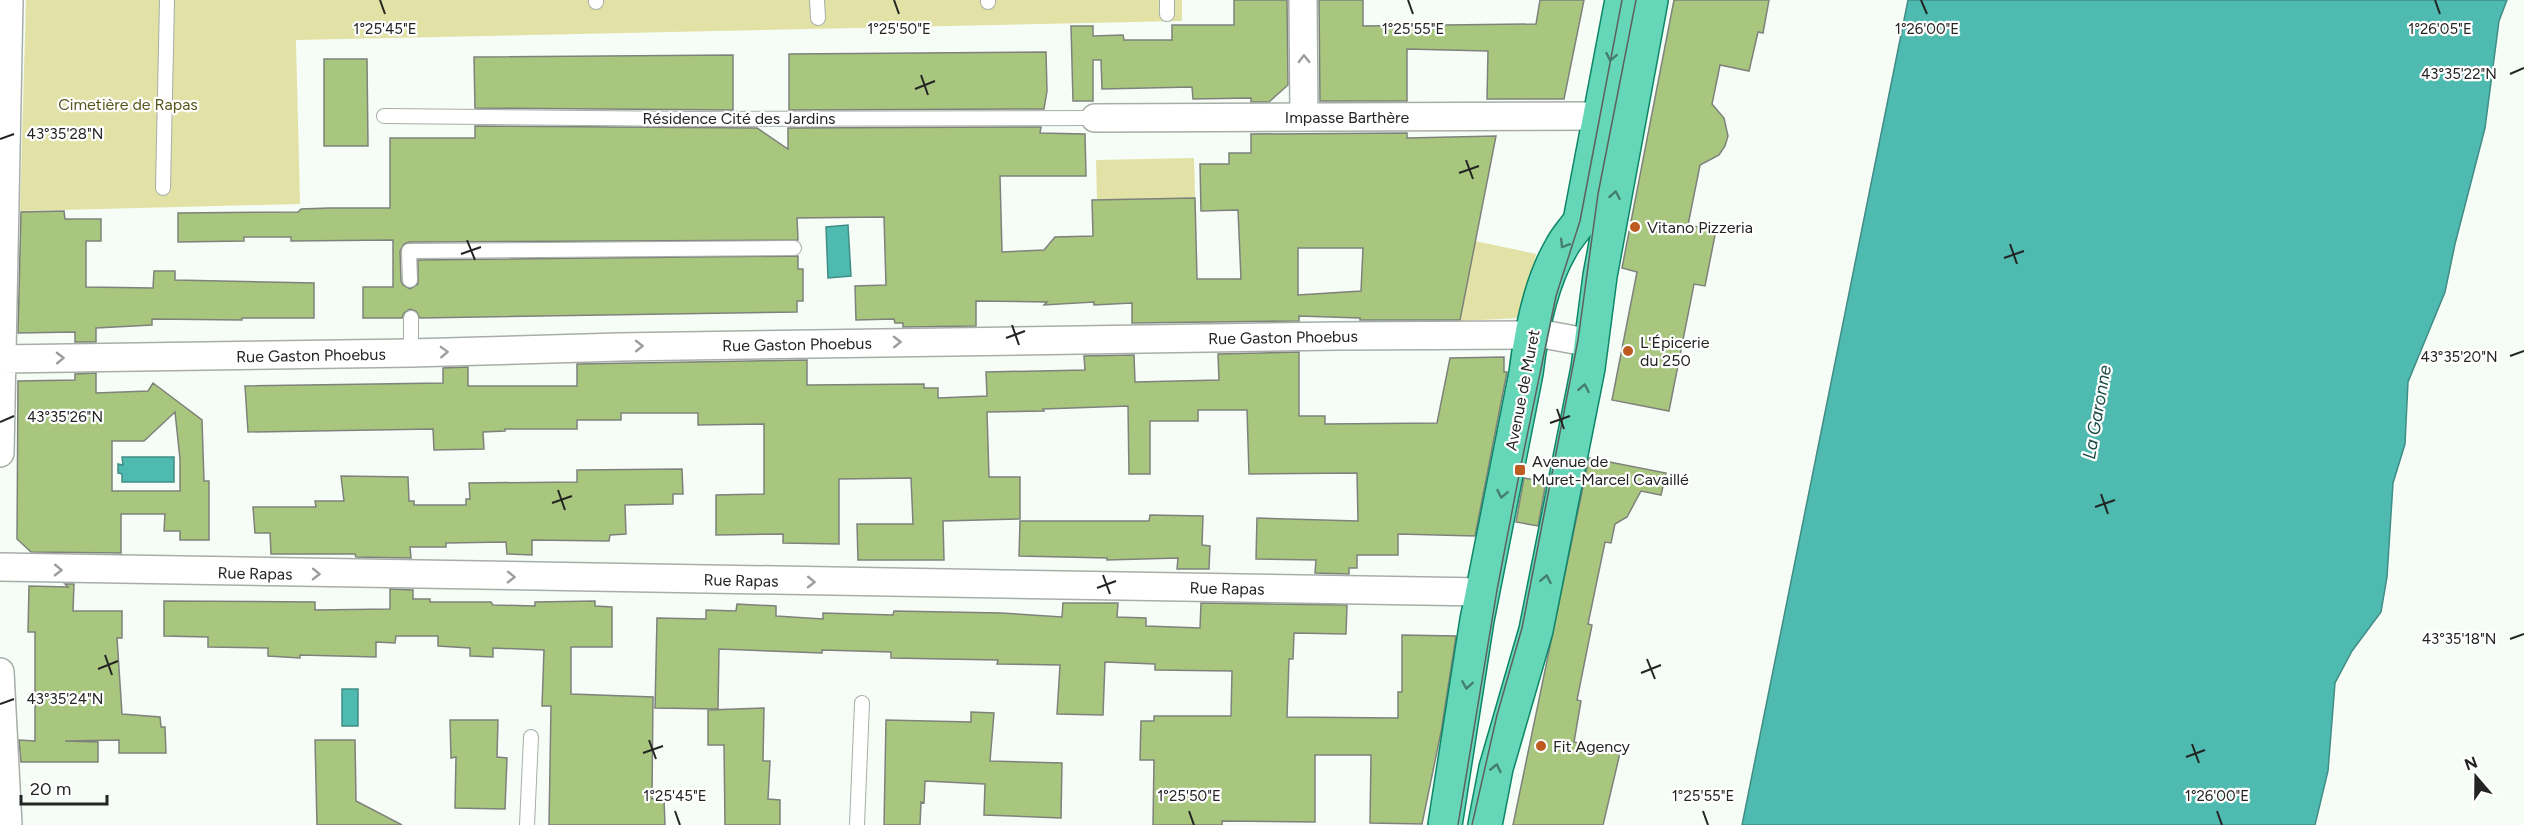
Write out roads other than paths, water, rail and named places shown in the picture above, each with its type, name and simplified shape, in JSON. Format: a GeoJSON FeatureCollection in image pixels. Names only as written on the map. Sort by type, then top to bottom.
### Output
{"type":"FeatureCollection","features":[{"type":"Feature","properties":{"kind":"main road","name":"Avenue de Muret"},"geometry":{"type":"LineString","coordinates":[[1445,825],[1483,592],[1526,373],[1531,336],[1550,270],[1561,247],[1580,221],[1622,0]]}},
{"type":"Feature","properties":{"kind":"main road"},"geometry":{"type":"LineString","coordinates":[[1485,825],[1496,768],[1536,630],[1591,343],[1600,276],[1651,0]]}},
{"type":"Feature","properties":{"kind":"street"},"geometry":{"type":"LineString","coordinates":[[0,453],[9,0]]}},
{"type":"Feature","properties":{"kind":"street"},"geometry":{"type":"LineString","coordinates":[[1303,0],[1304,117]]}},
{"type":"Feature","properties":{"kind":"street","name":"Impasse Barthère"},"geometry":{"type":"LineString","coordinates":[[1095,118],[1599,116]]}},
{"type":"Feature","properties":{"kind":"street","name":"Rue Gaston Phoebus"},"geometry":{"type":"LineString","coordinates":[[2,359],[411,353],[619,346],[1548,335],[1591,343]]}},
{"type":"Feature","properties":{"kind":"street","name":"Rue Rapas"},"geometry":{"type":"LineString","coordinates":[[0,567],[1483,592]]}},
{"type":"Feature","properties":{"kind":"street"},"geometry":{"type":"LineString","coordinates":[[0,672],[8,825]]}},
{"type":"Feature","properties":{"kind":"lane"},"geometry":{"type":"LineString","coordinates":[[164,188],[167,0]]}},
{"type":"Feature","properties":{"kind":"lane"},"geometry":{"type":"LineString","coordinates":[[818,0],[818,18]]}},
{"type":"Feature","properties":{"kind":"lane","name":"Résidence Cité des Jardins"},"geometry":{"type":"LineString","coordinates":[[384,116],[1095,118]]}},
{"type":"Feature","properties":{"kind":"lane"},"geometry":{"type":"LineString","coordinates":[[410,280],[409,251],[794,248]]}},
{"type":"Feature","properties":{"kind":"lane"},"geometry":{"type":"LineString","coordinates":[[411,318],[411,353]]}},
{"type":"Feature","properties":{"kind":"lane"},"geometry":{"type":"LineString","coordinates":[[857,825],[862,703]]}},
{"type":"Feature","properties":{"kind":"lane"},"geometry":{"type":"LineString","coordinates":[[527,825],[531,737]]}},
{"type":"Feature","properties":{"kind":"water","name":"La Garonne"},"geometry":{"type":"Polygon","coordinates":[[[1908,0],[2507,0],[2499,21],[2485,128],[2445,292],[2408,382],[2405,444],[2393,483],[2387,577],[2381,612],[2352,651],[2335,683],[2328,771],[2315,825],[1742,825],[1908,0]]]}},
{"type":"Feature","properties":{"kind":"water"},"geometry":{"type":"Polygon","coordinates":[[[848,225],[851,276],[828,278],[826,227],[848,225]]]}},
{"type":"Feature","properties":{"kind":"water"},"geometry":{"type":"Polygon","coordinates":[[[122,457],[174,457],[174,482],[122,482],[122,474],[118,473],[118,464],[123,465],[122,457]]]}},
{"type":"Feature","properties":{"kind":"water"},"geometry":{"type":"Polygon","coordinates":[[[342,689],[358,689],[358,726],[342,726],[342,689]]]}},
{"type":"Feature","properties":{"kind":"tram line"},"geometry":{"type":"LineString","coordinates":[[1458,825],[1497,590],[1520,470],[1556,296],[1580,221],[1622,0]]}},
{"type":"Feature","properties":{"kind":"tram line"},"geometry":{"type":"LineString","coordinates":[[1472,825],[1497,715],[1522,628],[1578,340],[1598,194],[1636,0]]}},
{"type":"Feature","properties":{"kind":"place","name":"Vitano Pizzeria"},"geometry":{"type":"Point","coordinates":[1635,227]}},
{"type":"Feature","properties":{"kind":"place","name":"L'Épicerie du 250"},"geometry":{"type":"Point","coordinates":[1628,351]}},
{"type":"Feature","properties":{"kind":"place","name":"Avenue de Muret-Marcel Cavaillé"},"geometry":{"type":"Point","coordinates":[1520,470]}},
{"type":"Feature","properties":{"kind":"place","name":"Fit Agency"},"geometry":{"type":"Point","coordinates":[1541,746]}},
{"type":"Feature","properties":{"kind":"park label","name":"Cimetière de Rapas"},"geometry":{"type":"Point","coordinates":[128,104]}}]}
